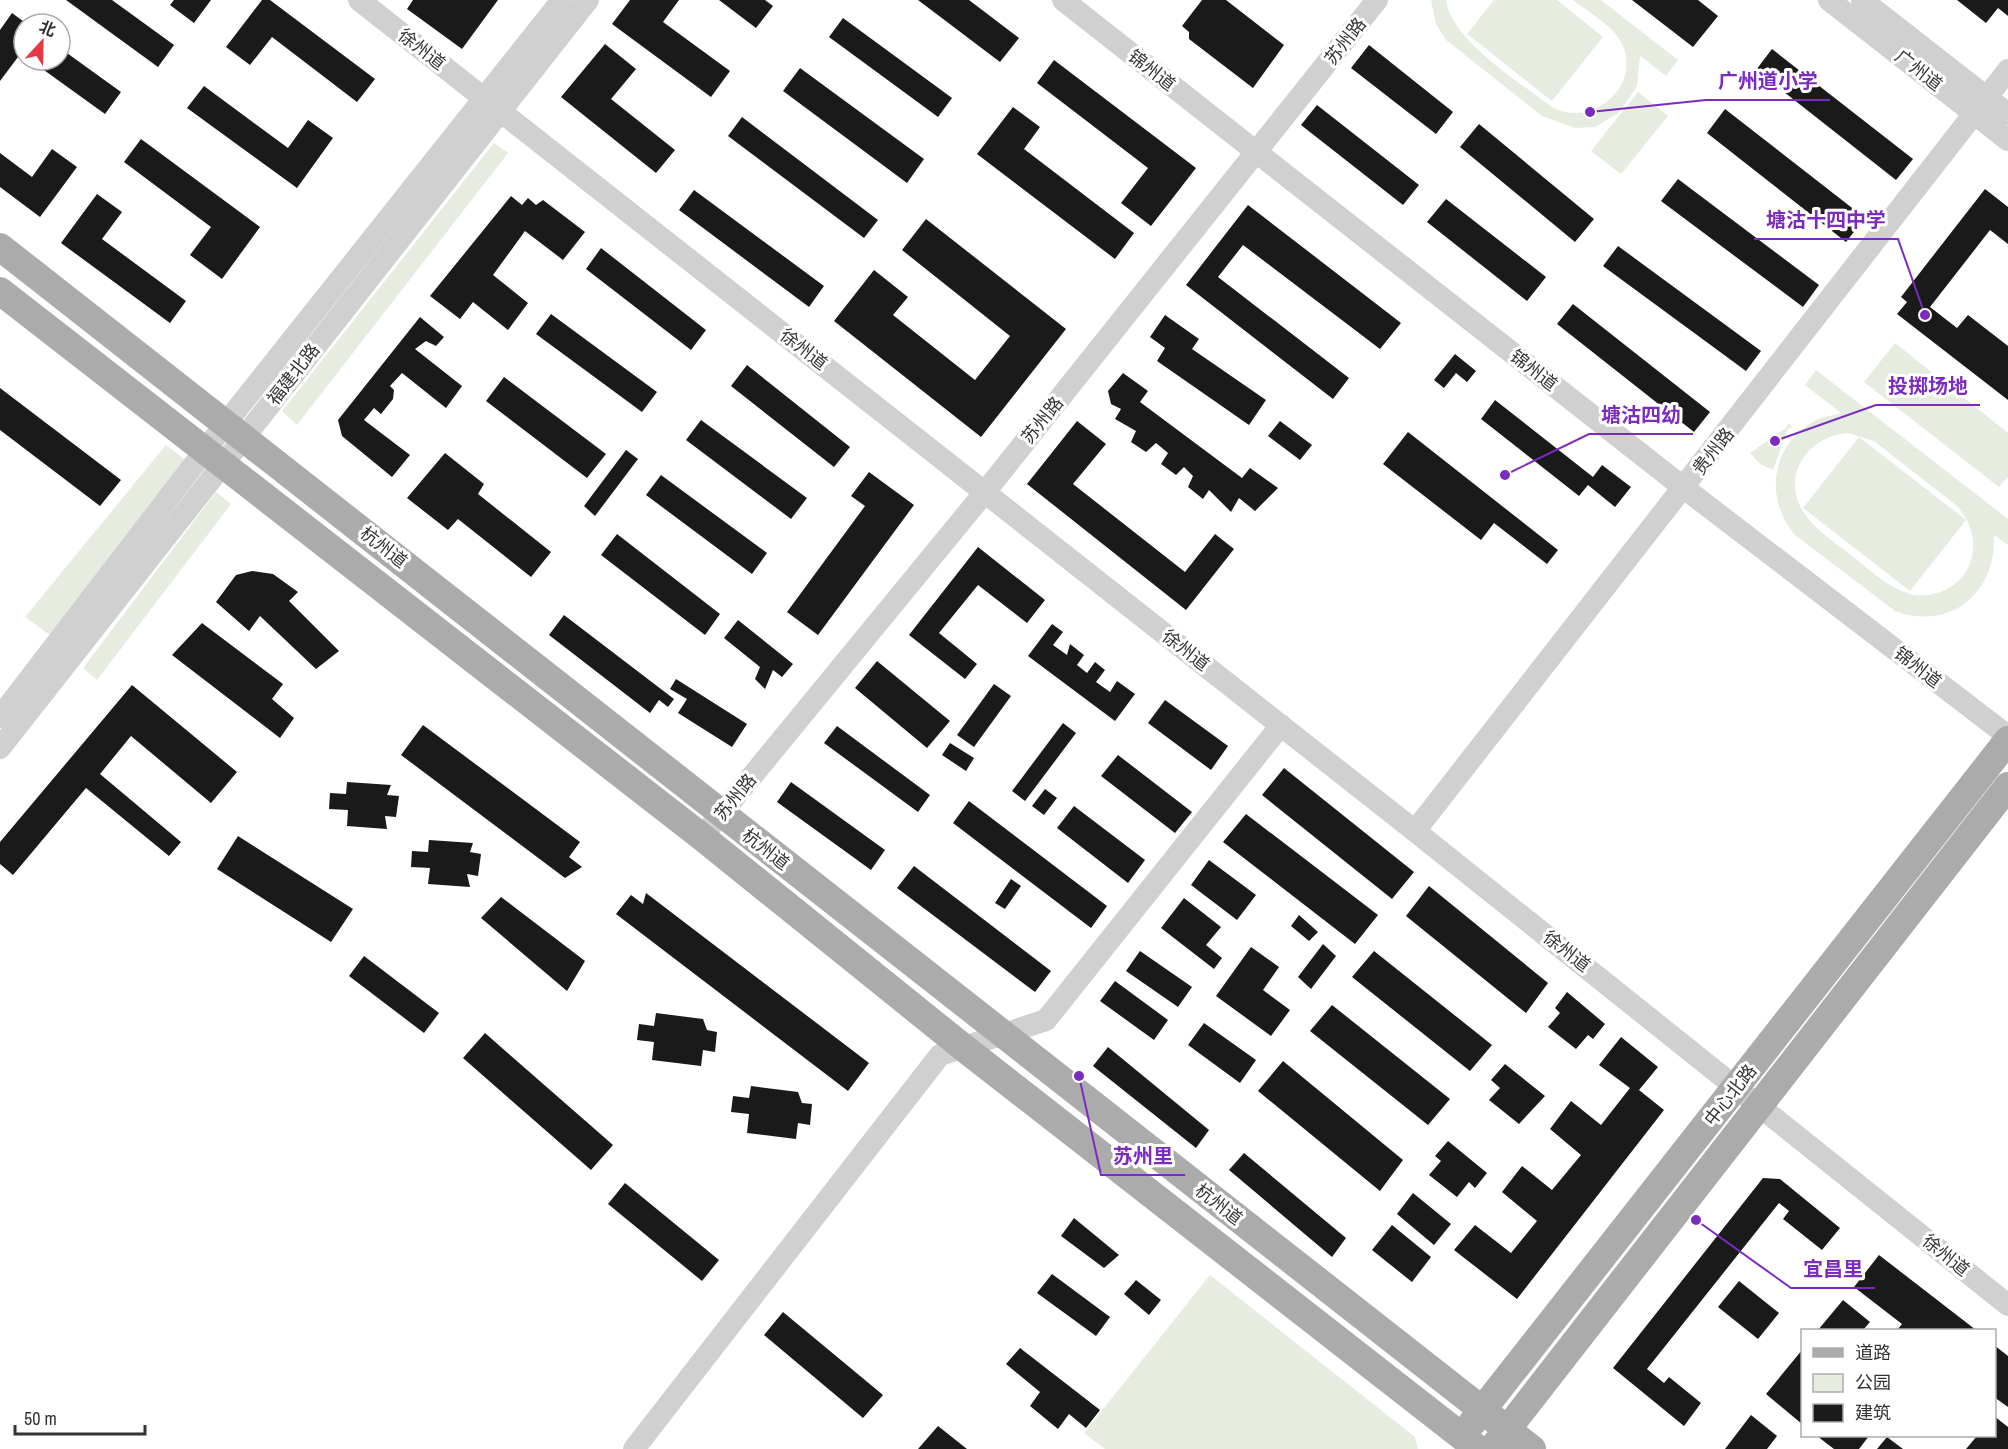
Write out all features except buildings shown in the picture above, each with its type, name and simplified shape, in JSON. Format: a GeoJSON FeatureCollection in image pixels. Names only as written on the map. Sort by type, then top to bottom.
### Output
{"type":"FeatureCollection","features":[{"type":"Feature","properties":{"kind":"main road","name":"杭州道"},"geometry":{"type":"LineString","coordinates":[[0,247],[1450,1384],[1487,1436]]}},
{"type":"Feature","properties":{"kind":"main road","name":"杭州道"},"geometry":{"type":"LineString","coordinates":[[0,291],[702,837],[964,1048],[1428,1410],[1487,1436],[1534,1449]]}},
{"type":"Feature","properties":{"kind":"main road","name":"中心北路"},"geometry":{"type":"LineString","coordinates":[[1508,1377],[2008,738]]}},
{"type":"Feature","properties":{"kind":"main road","name":"中心北路"},"geometry":{"type":"LineString","coordinates":[[1487,1436],[1535,1394],[2008,786]]}},
{"type":"Feature","properties":{"kind":"main road"},"geometry":{"type":"LineString","coordinates":[[1450,1384],[1467,1391],[1483,1391],[1498,1386],[1508,1377]]}},
{"type":"Feature","properties":{"kind":"main road"},"geometry":{"type":"LineString","coordinates":[[1487,1436],[1498,1399],[1508,1377]]}},
{"type":"Feature","properties":{"kind":"main road"},"geometry":{"type":"LineString","coordinates":[[1534,1449],[1527,1437],[1525,1425],[1535,1394]]}},
{"type":"Feature","properties":{"kind":"street","name":"徐州道"},"geometry":{"type":"LineString","coordinates":[[359,0],[1415,831],[1737,1086],[2008,1305]]}},
{"type":"Feature","properties":{"kind":"street","name":"福建北路"},"geometry":{"type":"LineString","coordinates":[[0,748],[214,457],[492,104],[562,0]]}},
{"type":"Feature","properties":{"kind":"street","name":"福建北路"},"geometry":{"type":"LineString","coordinates":[[492,104],[588,0]]}},
{"type":"Feature","properties":{"kind":"street","name":"锦州道"},"geometry":{"type":"LineString","coordinates":[[1063,0],[1684,488],[2008,738]]}},
{"type":"Feature","properties":{"kind":"street","name":"苏州路"},"geometry":{"type":"LineString","coordinates":[[702,837],[985,492],[1377,0]]}},
{"type":"Feature","properties":{"kind":"street","name":"广州道"},"geometry":{"type":"LineString","coordinates":[[1829,0],[1980,105],[2008,114]]}},
{"type":"Feature","properties":{"kind":"street","name":"广州道"},"geometry":{"type":"LineString","coordinates":[[1862,0],[1980,105],[2008,140]]}},
{"type":"Feature","properties":{"kind":"street","name":"贵州路"},"geometry":{"type":"LineString","coordinates":[[1415,831],[2008,70]]}},
{"type":"Feature","properties":{"kind":"street","name":"福建北路"},"geometry":{"type":"LineString","coordinates":[[0,717],[214,457]]}},
{"type":"Feature","properties":{"kind":"street"},"geometry":{"type":"LineString","coordinates":[[634,1449],[940,1055],[1046,1020],[1281,725]]}},
{"type":"Feature","properties":{"kind":"green space"},"geometry":{"type":"Polygon","coordinates":[[[1431,0],[1446,0],[1451,15],[1460,30],[1473,44],[1549,105],[1564,112],[1580,113],[1594,109],[1607,101],[1618,90],[1625,77],[1627,62],[1623,46],[1614,32],[1573,0],[1601,0],[1678,60],[1666,76],[1640,56],[1637,86],[1619,113],[1595,127],[1575,128],[1542,116],[1446,40],[1436,24],[1431,0]]]}},
{"type":"Feature","properties":{"kind":"green space"},"geometry":{"type":"Polygon","coordinates":[[[1494,0],[1557,0],[1603,37],[1552,101],[1467,34],[1494,0]]]}},
{"type":"Feature","properties":{"kind":"green space"},"geometry":{"type":"Polygon","coordinates":[[[1638,92],[1668,116],[1621,174],[1591,151],[1638,92]]]}},
{"type":"Feature","properties":{"kind":"green space"},"geometry":{"type":"Polygon","coordinates":[[[494,143],[508,153],[297,425],[282,411],[494,143]]]}},
{"type":"Feature","properties":{"kind":"green space"},"geometry":{"type":"Polygon","coordinates":[[[1895,343],[2008,433],[2008,477],[1999,487],[1864,382],[1895,343]]]}},
{"type":"Feature","properties":{"kind":"green space"},"geometry":{"type":"Polygon","coordinates":[[[1816,370],[2008,519],[2008,545],[1994,535],[1993,555],[1988,573],[1979,589],[1967,602],[1952,611],[1935,616],[1915,616],[1895,611],[1795,535],[1785,521],[1776,491],[1776,475],[1780,460],[1787,446],[1797,434],[1814,421],[1841,413],[1805,385],[1816,370]],[[1848,433],[1822,440],[1812,448],[1798,469],[1795,481],[1796,495],[1801,508],[1823,534],[1893,587],[1917,595],[1930,595],[1943,591],[1955,584],[1969,566],[1973,549],[1970,527],[1957,506],[1874,441],[1848,433]]]}},
{"type":"Feature","properties":{"kind":"green space"},"geometry":{"type":"Polygon","coordinates":[[[1789,423],[1792,427],[1788,429],[1773,470],[1760,464],[1750,453],[1786,428],[1789,423]]]}},
{"type":"Feature","properties":{"kind":"green space"},"geometry":{"type":"Polygon","coordinates":[[[1859,437],[1966,520],[1910,591],[1803,508],[1859,437]]]}},
{"type":"Feature","properties":{"kind":"green space"},"geometry":{"type":"Polygon","coordinates":[[[166,445],[187,461],[50,635],[25,617],[166,445]]]}},
{"type":"Feature","properties":{"kind":"green space"},"geometry":{"type":"Polygon","coordinates":[[[216,492],[231,504],[97,680],[83,668],[216,492]]]}},
{"type":"Feature","properties":{"kind":"green space"},"geometry":{"type":"Polygon","coordinates":[[[1210,1275],[1415,1437],[1418,1449],[1105,1449],[1084,1433],[1210,1275]]]}},
{"type":"Feature","properties":{"kind":"place","name":"广州道小学"},"geometry":{"type":"Point","coordinates":[1590,112]}},
{"type":"Feature","properties":{"kind":"place","name":"塘沽十四中学"},"geometry":{"type":"Point","coordinates":[1925,315]}},
{"type":"Feature","properties":{"kind":"place","name":"投掷场地"},"geometry":{"type":"Point","coordinates":[1775,441]}},
{"type":"Feature","properties":{"kind":"place","name":"塘沽四幼"},"geometry":{"type":"Point","coordinates":[1505,475]}},
{"type":"Feature","properties":{"kind":"place","name":"苏州里"},"geometry":{"type":"Point","coordinates":[1079,1076]}},
{"type":"Feature","properties":{"kind":"place","name":"宜昌里"},"geometry":{"type":"Point","coordinates":[1696,1220]}}]}
